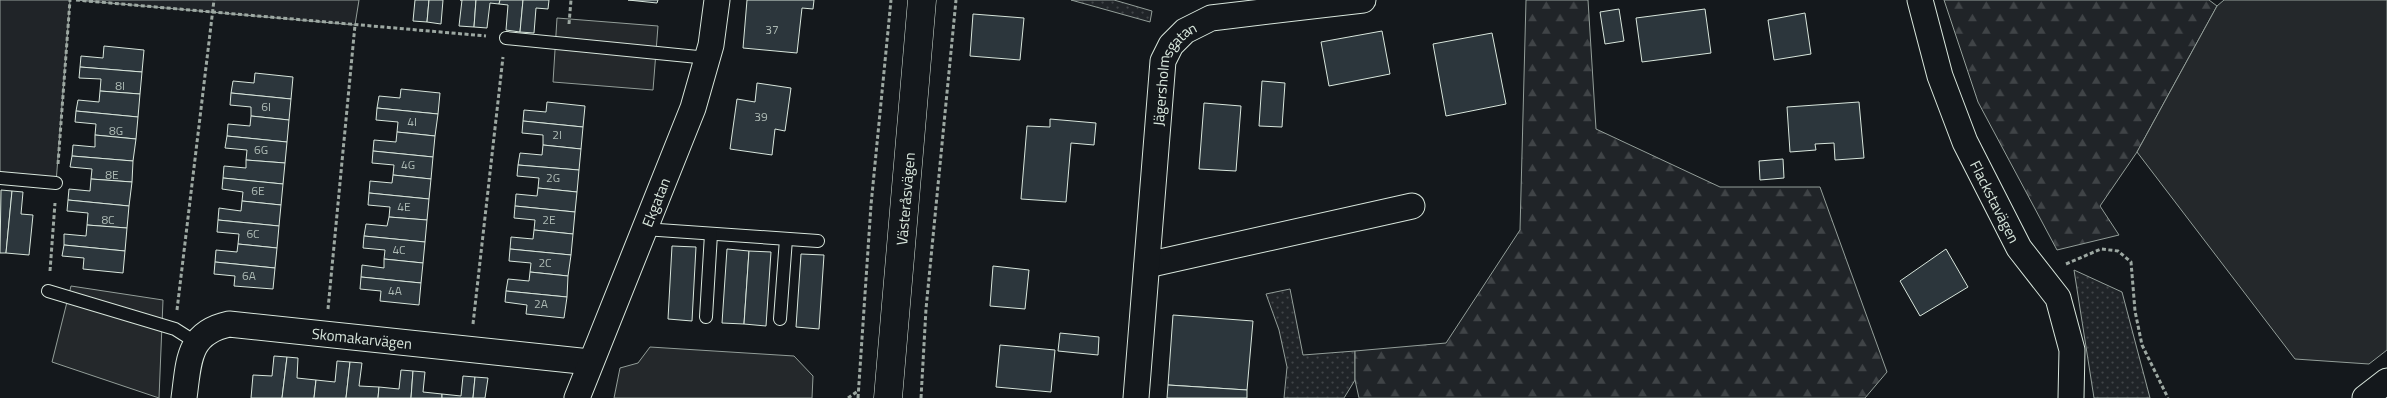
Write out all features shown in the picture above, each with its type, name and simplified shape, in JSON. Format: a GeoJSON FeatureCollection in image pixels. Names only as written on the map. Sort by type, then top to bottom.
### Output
{"type":"FeatureCollection","features":[{"type":"Feature","properties":{"kind":"street","name":"Ekgatan"},"geometry":{"type":"LineString","coordinates":[[577,398],[693,108],[708,58],[717,0]]}},
{"type":"Feature","properties":{"kind":"street","name":"Västeråsvägen"},"geometry":{"type":"LineString","coordinates":[[888,398],[922,0]]}},
{"type":"Feature","properties":{"kind":"street","name":"Jägersholmsgatan"},"geometry":{"type":"LineString","coordinates":[[1136,398],[1163,60],[1171,45],[1185,31],[1210,18],[1363,0]]}},
{"type":"Feature","properties":{"kind":"street","name":"Flackstavägen"},"geometry":{"type":"LineString","coordinates":[[1920,0],[1940,76],[1965,142],[2020,248],[2058,298],[2072,350],[2071,398]]}},
{"type":"Feature","properties":{"kind":"street"},"geometry":{"type":"LineString","coordinates":[[1146,265],[1412,206]]}},
{"type":"Feature","properties":{"kind":"street","name":"Skomakarvägen"},"geometry":{"type":"LineString","coordinates":[[197,343],[201,336],[214,327],[229,324],[590,362]]}},
{"type":"Feature","properties":{"kind":"street"},"geometry":{"type":"LineString","coordinates":[[184,398],[192,351],[197,343]]}},
{"type":"Feature","properties":{"kind":"street"},"geometry":{"type":"LineString","coordinates":[[2365,398],[2387,381]]}},
{"type":"Feature","properties":{"kind":"lane"},"geometry":{"type":"LineString","coordinates":[[506,38],[708,58]]}},
{"type":"Feature","properties":{"kind":"lane"},"geometry":{"type":"LineString","coordinates":[[0,178],[56,183]]}},
{"type":"Feature","properties":{"kind":"lane"},"geometry":{"type":"LineString","coordinates":[[644,229],[818,241]]}},
{"type":"Feature","properties":{"kind":"lane"},"geometry":{"type":"LineString","coordinates":[[706,317],[711,234]]}},
{"type":"Feature","properties":{"kind":"lane"},"geometry":{"type":"LineString","coordinates":[[780,319],[786,238]]}},
{"type":"Feature","properties":{"kind":"lane"},"geometry":{"type":"LineString","coordinates":[[48,290],[175,329],[197,343]]}},
{"type":"Feature","properties":{"kind":"path"},"geometry":{"type":"LineString","coordinates":[[48,290],[70,0]]}},
{"type":"Feature","properties":{"kind":"path"},"geometry":{"type":"LineString","coordinates":[[76,0],[506,38],[470,349]]}},
{"type":"Feature","properties":{"kind":"path"},"geometry":{"type":"LineString","coordinates":[[175,329],[214,0]]}},
{"type":"Feature","properties":{"kind":"path"},"geometry":{"type":"LineString","coordinates":[[858,398],[871,205],[891,0]]}},
{"type":"Feature","properties":{"kind":"path"},"geometry":{"type":"LineString","coordinates":[[921,398],[926,309],[956,0]]}},
{"type":"Feature","properties":{"kind":"path"},"geometry":{"type":"LineString","coordinates":[[326,334],[355,25]]}},
{"type":"Feature","properties":{"kind":"path"},"geometry":{"type":"LineString","coordinates":[[2060,266],[2101,249],[2118,250],[2131,262],[2135,311],[2142,345],[2168,398]]}},
{"type":"Feature","properties":{"kind":"path"},"geometry":{"type":"LineString","coordinates":[[848,398],[858,391]]}},
{"type":"Feature","properties":{"kind":"green space"},"geometry":{"type":"Polygon","coordinates":[[[0,0],[70,0],[56,183],[0,178],[0,0]]]}},
{"type":"Feature","properties":{"kind":"green space"},"geometry":{"type":"Polygon","coordinates":[[[76,0],[359,0],[355,25],[76,0]]]}},
{"type":"Feature","properties":{"kind":"green space"},"geometry":{"type":"Polygon","coordinates":[[[1071,0],[1114,0],[1152,11],[1150,22],[1071,0]]]}},
{"type":"Feature","properties":{"kind":"green space"},"geometry":{"type":"Polygon","coordinates":[[[1526,0],[1588,0],[1596,129],[1720,187],[1820,187],[1887,372],[1865,398],[1359,398],[1355,380],[1355,351],[1446,343],[1520,230],[1526,0]]]}},
{"type":"Feature","properties":{"kind":"green space"},"geometry":{"type":"Polygon","coordinates":[[[1944,0],[2209,0],[2217,6],[2137,152],[2100,206],[2119,235],[2057,250],[1978,102],[1944,0]]]}},
{"type":"Feature","properties":{"kind":"green space"},"geometry":{"type":"Polygon","coordinates":[[[2074,270],[2122,292],[2150,398],[2094,398],[2074,270]]]}},
{"type":"Feature","properties":{"kind":"green space"},"geometry":{"type":"Polygon","coordinates":[[[1290,289],[1303,355],[1355,351],[1355,380],[1344,398],[1284,398],[1287,367],[1279,330],[1266,294],[1290,289]]]}},
{"type":"Feature","properties":{"kind":"shaded area"},"geometry":{"type":"Polygon","coordinates":[[[2224,0],[2387,0],[2387,350],[2369,364],[2295,359],[2137,152],[2217,6],[2224,0]]]}},
{"type":"Feature","properties":{"kind":"shaded area"},"geometry":{"type":"Polygon","coordinates":[[[557,18],[658,26],[653,90],[553,82],[557,18]]]}},
{"type":"Feature","properties":{"kind":"shaded area"},"geometry":{"type":"Polygon","coordinates":[[[71,286],[163,300],[159,398],[52,362],[71,286]]]}},
{"type":"Feature","properties":{"kind":"shaded area"},"geometry":{"type":"Polygon","coordinates":[[[650,347],[794,356],[813,376],[812,398],[614,398],[620,368],[638,363],[650,347]]]}},
{"type":"Feature","properties":{"kind":"building"},"geometry":{"type":"Polygon","coordinates":[[[415,0],[429,0],[427,22],[413,21],[415,0]]]}},
{"type":"Feature","properties":{"kind":"building"},"geometry":{"type":"Polygon","coordinates":[[[429,0],[443,0],[441,24],[427,22],[429,0]]]}},
{"type":"Feature","properties":{"kind":"building"},"geometry":{"type":"Polygon","coordinates":[[[462,0],[476,0],[474,27],[459,26],[462,0]]]}},
{"type":"Feature","properties":{"kind":"building"},"geometry":{"type":"Polygon","coordinates":[[[476,0],[500,0],[499,4],[490,3],[487,28],[474,27],[476,0]]]}},
{"type":"Feature","properties":{"kind":"building"},"geometry":{"type":"Polygon","coordinates":[[[500,0],[523,0],[520,32],[506,30],[508,5],[499,4],[500,0]]]}},
{"type":"Feature","properties":{"kind":"building"},"geometry":{"type":"Polygon","coordinates":[[[523,0],[549,0],[548,9],[536,8],[534,33],[520,32],[523,0]]]}},
{"type":"Feature","properties":{"kind":"building"},"geometry":{"type":"Polygon","coordinates":[[[628,0],[658,0],[657,3],[628,0]]]}},
{"type":"Feature","properties":{"kind":"building"},"geometry":{"type":"Polygon","coordinates":[[[747,0],[814,0],[813,9],[802,8],[797,53],[743,48],[747,0]]]}},
{"type":"Feature","properties":{"kind":"building"},"geometry":{"type":"Polygon","coordinates":[[[1619,9],[1624,41],[1605,44],[1600,12],[1619,9]]]}},
{"type":"Feature","properties":{"kind":"building"},"geometry":{"type":"Polygon","coordinates":[[[1705,9],[1711,53],[1642,62],[1636,18],[1705,9]]]}},
{"type":"Feature","properties":{"kind":"building"},"geometry":{"type":"Polygon","coordinates":[[[1805,13],[1811,54],[1774,60],[1768,20],[1805,13]]]}},
{"type":"Feature","properties":{"kind":"building"},"geometry":{"type":"Polygon","coordinates":[[[973,14],[1024,18],[1020,60],[970,56],[973,14]]]}},
{"type":"Feature","properties":{"kind":"building"},"geometry":{"type":"Polygon","coordinates":[[[1382,31],[1390,74],[1329,86],[1321,42],[1382,31]]]}},
{"type":"Feature","properties":{"kind":"building"},"geometry":{"type":"Polygon","coordinates":[[[1492,33],[1506,104],[1446,116],[1433,44],[1492,33]]]}},
{"type":"Feature","properties":{"kind":"building"},"geometry":{"type":"Polygon","coordinates":[[[104,46],[144,50],[142,72],[80,67],[81,56],[103,58],[104,46]]]}},
{"type":"Feature","properties":{"kind":"building"},"geometry":{"type":"Polygon","coordinates":[[[80,67],[142,72],[140,94],[100,91],[101,79],[79,78],[80,67]]]}},
{"type":"Feature","properties":{"kind":"building"},"geometry":{"type":"Polygon","coordinates":[[[255,73],[293,77],[291,99],[231,93],[233,81],[254,83],[255,73]]]}},
{"type":"Feature","properties":{"kind":"building"},"geometry":{"type":"Polygon","coordinates":[[[1262,81],[1285,83],[1282,127],[1259,126],[1262,81]]]}},
{"type":"Feature","properties":{"kind":"building"},"geometry":{"type":"Polygon","coordinates":[[[757,83],[791,88],[785,131],[775,129],[772,155],[730,149],[737,99],[755,102],[757,83]]]}},
{"type":"Feature","properties":{"kind":"building"},"geometry":{"type":"Polygon","coordinates":[[[401,89],[440,93],[438,114],[377,108],[379,96],[400,98],[401,89]]]}},
{"type":"Feature","properties":{"kind":"building"},"geometry":{"type":"Polygon","coordinates":[[[100,91],[140,94],[138,117],[76,111],[78,100],[99,102],[100,91]]]}},
{"type":"Feature","properties":{"kind":"building"},"geometry":{"type":"Polygon","coordinates":[[[231,93],[291,99],[289,120],[251,116],[251,107],[230,105],[231,93]]]}},
{"type":"Feature","properties":{"kind":"building"},"geometry":{"type":"Polygon","coordinates":[[[547,102],[585,106],[583,127],[523,121],[524,110],[546,112],[547,102]]]}},
{"type":"Feature","properties":{"kind":"building"},"geometry":{"type":"Polygon","coordinates":[[[1859,102],[1864,158],[1835,160],[1834,143],[1815,144],[1816,150],[1790,152],[1787,107],[1859,102]]]}},
{"type":"Feature","properties":{"kind":"building"},"geometry":{"type":"Polygon","coordinates":[[[1204,103],[1241,106],[1236,171],[1199,169],[1204,103]]]}},
{"type":"Feature","properties":{"kind":"building"},"geometry":{"type":"Polygon","coordinates":[[[377,108],[438,114],[435,136],[397,132],[398,122],[376,120],[377,108]]]}},
{"type":"Feature","properties":{"kind":"building"},"geometry":{"type":"Polygon","coordinates":[[[76,111],[138,117],[136,139],[95,135],[96,124],[75,122],[76,111]]]}},
{"type":"Feature","properties":{"kind":"building"},"geometry":{"type":"Polygon","coordinates":[[[251,116],[289,120],[287,142],[227,136],[228,124],[250,126],[251,116]]]}},
{"type":"Feature","properties":{"kind":"building"},"geometry":{"type":"Polygon","coordinates":[[[1050,119],[1096,123],[1094,145],[1071,143],[1066,202],[1021,199],[1027,126],[1050,127],[1050,119]]]}},
{"type":"Feature","properties":{"kind":"building"},"geometry":{"type":"Polygon","coordinates":[[[523,121],[583,127],[581,149],[543,145],[543,135],[522,133],[523,121]]]}},
{"type":"Feature","properties":{"kind":"building"},"geometry":{"type":"Polygon","coordinates":[[[397,132],[435,136],[433,157],[373,151],[374,140],[396,142],[397,132]]]}},
{"type":"Feature","properties":{"kind":"building"},"geometry":{"type":"Polygon","coordinates":[[[95,135],[136,139],[133,161],[72,156],[73,145],[95,147],[95,135]]]}},
{"type":"Feature","properties":{"kind":"building"},"geometry":{"type":"Polygon","coordinates":[[[227,136],[287,142],[285,163],[246,160],[247,150],[225,148],[227,136]]]}},
{"type":"Feature","properties":{"kind":"building"},"geometry":{"type":"Polygon","coordinates":[[[543,145],[581,149],[579,170],[518,165],[520,153],[542,155],[543,145]]]}},
{"type":"Feature","properties":{"kind":"building"},"geometry":{"type":"Polygon","coordinates":[[[373,151],[433,157],[431,179],[393,175],[394,165],[372,163],[373,151]]]}},
{"type":"Feature","properties":{"kind":"building"},"geometry":{"type":"Polygon","coordinates":[[[72,156],[133,161],[132,182],[91,179],[92,169],[70,167],[72,156]]]}},
{"type":"Feature","properties":{"kind":"building"},"geometry":{"type":"Polygon","coordinates":[[[1783,159],[1784,178],[1760,180],[1759,161],[1783,159]]]}},
{"type":"Feature","properties":{"kind":"building"},"geometry":{"type":"Polygon","coordinates":[[[246,160],[285,163],[283,184],[223,178],[224,166],[246,168],[246,160]]]}},
{"type":"Feature","properties":{"kind":"building"},"geometry":{"type":"Polygon","coordinates":[[[518,165],[579,170],[577,192],[538,188],[539,178],[517,176],[518,165]]]}},
{"type":"Feature","properties":{"kind":"building"},"geometry":{"type":"Polygon","coordinates":[[[393,175],[431,179],[429,199],[369,193],[370,181],[392,183],[393,175]]]}},
{"type":"Feature","properties":{"kind":"building"},"geometry":{"type":"Polygon","coordinates":[[[223,178],[283,184],[281,205],[242,201],[243,192],[222,189],[223,178]]]}},
{"type":"Feature","properties":{"kind":"building"},"geometry":{"type":"Polygon","coordinates":[[[91,179],[132,182],[129,206],[68,200],[69,189],[90,191],[91,179]]]}},
{"type":"Feature","properties":{"kind":"building"},"geometry":{"type":"Polygon","coordinates":[[[538,188],[577,192],[575,212],[515,206],[516,194],[537,196],[538,188]]]}},
{"type":"Feature","properties":{"kind":"building"},"geometry":{"type":"Polygon","coordinates":[[[1,190],[12,191],[6,253],[0,253],[1,190]]]}},
{"type":"Feature","properties":{"kind":"building"},"geometry":{"type":"Polygon","coordinates":[[[12,191],[23,192],[21,214],[33,215],[29,255],[6,253],[12,191]]]}},
{"type":"Feature","properties":{"kind":"building"},"geometry":{"type":"Polygon","coordinates":[[[369,193],[429,199],[427,220],[389,217],[390,207],[368,205],[369,193]]]}},
{"type":"Feature","properties":{"kind":"building"},"geometry":{"type":"Polygon","coordinates":[[[68,200],[129,206],[127,228],[87,225],[88,213],[67,211],[68,200]]]}},
{"type":"Feature","properties":{"kind":"building"},"geometry":{"type":"Polygon","coordinates":[[[242,201],[281,205],[279,226],[218,220],[219,208],[241,211],[242,201]]]}},
{"type":"Feature","properties":{"kind":"building"},"geometry":{"type":"Polygon","coordinates":[[[515,206],[575,212],[573,234],[534,230],[535,220],[514,218],[515,206]]]}},
{"type":"Feature","properties":{"kind":"building"},"geometry":{"type":"Polygon","coordinates":[[[389,217],[427,220],[425,242],[364,236],[366,224],[387,226],[389,217]]]}},
{"type":"Feature","properties":{"kind":"building"},"geometry":{"type":"Polygon","coordinates":[[[218,220],[279,226],[277,248],[238,244],[239,234],[217,232],[218,220]]]}},
{"type":"Feature","properties":{"kind":"building"},"geometry":{"type":"Polygon","coordinates":[[[87,225],[127,228],[125,251],[64,245],[64,234],[86,236],[87,225]]]}},
{"type":"Feature","properties":{"kind":"building"},"geometry":{"type":"Polygon","coordinates":[[[534,230],[573,234],[571,255],[510,249],[511,237],[533,239],[534,230]]]}},
{"type":"Feature","properties":{"kind":"building"},"geometry":{"type":"Polygon","coordinates":[[[364,236],[425,242],[423,263],[384,259],[385,250],[363,248],[364,236]]]}},
{"type":"Feature","properties":{"kind":"building"},"geometry":{"type":"Polygon","coordinates":[[[238,244],[277,248],[275,268],[215,262],[216,250],[237,252],[238,244]]]}},
{"type":"Feature","properties":{"kind":"building"},"geometry":{"type":"Polygon","coordinates":[[[64,245],[125,251],[123,273],[83,269],[84,258],[62,256],[64,245]]]}},
{"type":"Feature","properties":{"kind":"building"},"geometry":{"type":"Polygon","coordinates":[[[672,246],[696,247],[692,321],[668,319],[672,246]]]}},
{"type":"Feature","properties":{"kind":"building"},"geometry":{"type":"Polygon","coordinates":[[[510,249],[571,255],[568,276],[530,272],[531,263],[509,261],[510,249]]]}},
{"type":"Feature","properties":{"kind":"building"},"geometry":{"type":"Polygon","coordinates":[[[727,249],[749,251],[744,324],[722,323],[727,249]]]}},
{"type":"Feature","properties":{"kind":"building"},"geometry":{"type":"Polygon","coordinates":[[[1946,249],[1968,287],[1920,316],[1900,281],[1946,249]]]}},
{"type":"Feature","properties":{"kind":"building"},"geometry":{"type":"Polygon","coordinates":[[[749,251],[771,252],[766,326],[744,324],[749,251]]]}},
{"type":"Feature","properties":{"kind":"building"},"geometry":{"type":"Polygon","coordinates":[[[801,254],[824,255],[819,329],[796,327],[801,254]]]}},
{"type":"Feature","properties":{"kind":"building"},"geometry":{"type":"Polygon","coordinates":[[[384,259],[423,263],[421,283],[361,277],[362,265],[384,268],[384,259]]]}},
{"type":"Feature","properties":{"kind":"building"},"geometry":{"type":"Polygon","coordinates":[[[215,262],[275,268],[273,289],[234,286],[235,276],[214,274],[215,262]]]}},
{"type":"Feature","properties":{"kind":"building"},"geometry":{"type":"Polygon","coordinates":[[[993,266],[1029,270],[1025,309],[990,306],[993,266]]]}},
{"type":"Feature","properties":{"kind":"building"},"geometry":{"type":"Polygon","coordinates":[[[530,272],[568,276],[567,297],[506,291],[508,279],[529,281],[530,272]]]}},
{"type":"Feature","properties":{"kind":"building"},"geometry":{"type":"Polygon","coordinates":[[[361,277],[421,283],[419,305],[380,301],[381,291],[360,289],[361,277]]]}},
{"type":"Feature","properties":{"kind":"building"},"geometry":{"type":"Polygon","coordinates":[[[506,291],[567,297],[564,318],[526,314],[527,305],[505,302],[506,291]]]}},
{"type":"Feature","properties":{"kind":"building"},"geometry":{"type":"Polygon","coordinates":[[[1173,315],[1253,321],[1247,390],[1168,385],[1173,315]]]}},
{"type":"Feature","properties":{"kind":"building"},"geometry":{"type":"Polygon","coordinates":[[[1060,333],[1099,337],[1098,355],[1058,351],[1060,333]]]}},
{"type":"Feature","properties":{"kind":"building"},"geometry":{"type":"Polygon","coordinates":[[[1000,345],[1055,350],[1051,392],[996,387],[1000,345]]]}},
{"type":"Feature","properties":{"kind":"building"},"geometry":{"type":"Polygon","coordinates":[[[274,356],[287,357],[282,398],[251,398],[253,375],[272,376],[274,356]]]}},
{"type":"Feature","properties":{"kind":"building"},"geometry":{"type":"Polygon","coordinates":[[[287,357],[298,358],[297,378],[316,380],[314,398],[282,398],[287,357]]]}},
{"type":"Feature","properties":{"kind":"building"},"geometry":{"type":"Polygon","coordinates":[[[337,361],[350,362],[346,398],[314,398],[316,380],[335,382],[337,361]]]}},
{"type":"Feature","properties":{"kind":"building"},"geometry":{"type":"Polygon","coordinates":[[[350,362],[362,363],[359,386],[379,387],[378,398],[346,398],[350,362]]]}},
{"type":"Feature","properties":{"kind":"building"},"geometry":{"type":"Polygon","coordinates":[[[401,370],[413,371],[411,398],[378,398],[379,387],[399,389],[401,370]]]}},
{"type":"Feature","properties":{"kind":"building"},"geometry":{"type":"Polygon","coordinates":[[[413,371],[425,372],[423,392],[442,394],[442,398],[411,398],[413,371]]]}},
{"type":"Feature","properties":{"kind":"building"},"geometry":{"type":"Polygon","coordinates":[[[463,376],[475,377],[473,398],[442,398],[442,394],[461,396],[463,376]]]}},
{"type":"Feature","properties":{"kind":"building"},"geometry":{"type":"Polygon","coordinates":[[[475,377],[488,378],[485,398],[473,398],[475,377]]]}},
{"type":"Feature","properties":{"kind":"building"},"geometry":{"type":"Polygon","coordinates":[[[1168,385],[1247,390],[1247,398],[1167,398],[1168,385]]]}}]}
